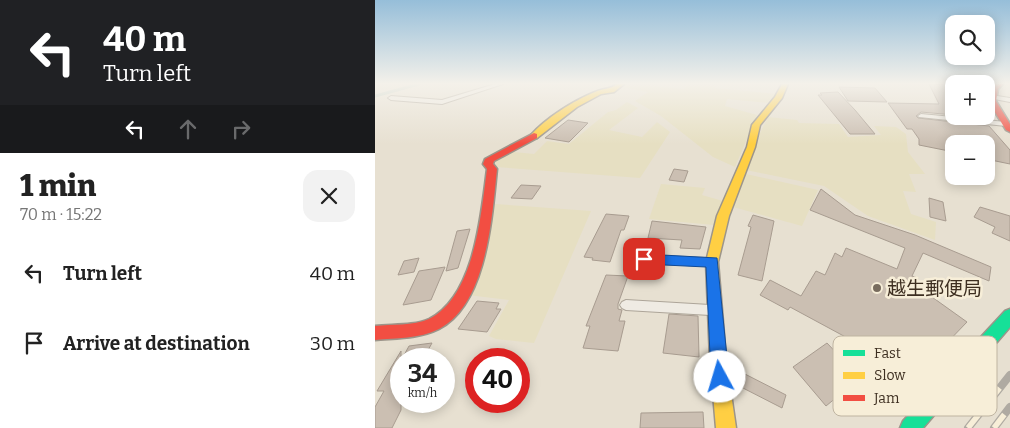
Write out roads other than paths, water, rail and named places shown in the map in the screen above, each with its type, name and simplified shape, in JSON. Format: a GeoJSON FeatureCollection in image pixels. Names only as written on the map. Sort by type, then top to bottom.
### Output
{"type":"FeatureCollection","features":[{"type":"Feature","properties":{"kind":"street"},"geometry":{"type":"LineString","coordinates":[[375,332],[423,327],[443,319],[463,295],[475,269],[488,203],[491,170],[488,164],[490,160],[525,142],[576,104]]}},
{"type":"Feature","properties":{"kind":"street"},"geometry":{"type":"LineString","coordinates":[[726,428],[718,359],[712,262],[723,216],[751,147],[757,125],[773,104]]}},
{"type":"Feature","properties":{"kind":"street"},"geometry":{"type":"LineString","coordinates":[[995,108],[1008,127]]}},
{"type":"Feature","properties":{"kind":"street"},"geometry":{"type":"LineString","coordinates":[[992,336],[1010,316]]}},
{"type":"Feature","properties":{"kind":"street"},"geometry":{"type":"LineString","coordinates":[[910,428],[921,416]]}},
{"type":"Feature","properties":{"kind":"lane"},"geometry":{"type":"LineString","coordinates":[[921,116],[1008,127]]}},
{"type":"Feature","properties":{"kind":"lane"},"geometry":{"type":"LineString","coordinates":[[644,259],[712,262]]}},
{"type":"Feature","properties":{"kind":"lane"},"geometry":{"type":"LineString","coordinates":[[626,305],[715,310]]}},
{"type":"Feature","properties":{"kind":"railway"},"geometry":{"type":"LineString","coordinates":[[997,391],[1010,375]]}},
{"type":"Feature","properties":{"kind":"railway"},"geometry":{"type":"LineString","coordinates":[[994,428],[1010,407]]}},
{"type":"Feature","properties":{"kind":"railway"},"geometry":{"type":"LineString","coordinates":[[968,428],[978,416]]}},
{"type":"Feature","properties":{"kind":"place","name":"越生郵便局"},"geometry":{"type":"Point","coordinates":[877,288]}}]}
